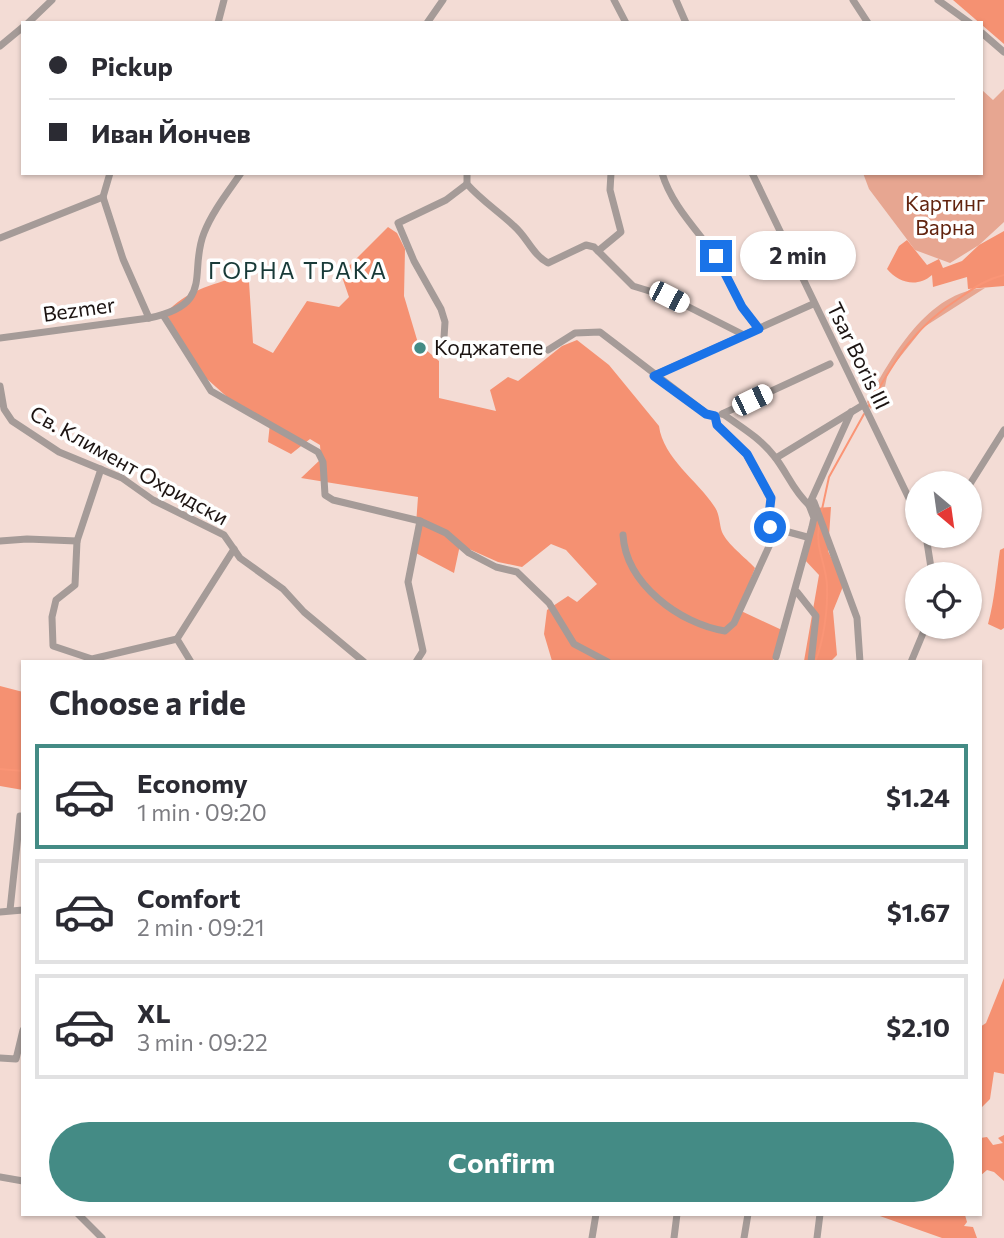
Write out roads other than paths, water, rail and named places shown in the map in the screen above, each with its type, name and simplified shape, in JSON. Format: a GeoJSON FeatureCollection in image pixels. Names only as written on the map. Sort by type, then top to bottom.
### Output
{"type":"FeatureCollection","features":[{"type":"Feature","properties":{"kind":"street"},"geometry":{"type":"LineString","coordinates":[[29,21],[52,0]]}},
{"type":"Feature","properties":{"kind":"street"},"geometry":{"type":"LineString","coordinates":[[219,21],[224,0]]}},
{"type":"Feature","properties":{"kind":"street"},"geometry":{"type":"LineString","coordinates":[[428,21],[443,0]]}},
{"type":"Feature","properties":{"kind":"street"},"geometry":{"type":"LineString","coordinates":[[614,0],[625,21]]}},
{"type":"Feature","properties":{"kind":"street"},"geometry":{"type":"LineString","coordinates":[[676,0],[685,21]]}},
{"type":"Feature","properties":{"kind":"street"},"geometry":{"type":"LineString","coordinates":[[853,0],[867,21]]}},
{"type":"Feature","properties":{"kind":"street"},"geometry":{"type":"LineString","coordinates":[[938,0],[967,21]]}},
{"type":"Feature","properties":{"kind":"street"},"geometry":{"type":"LineString","coordinates":[[0,46],[21,29]]}},
{"type":"Feature","properties":{"kind":"street"},"geometry":{"type":"LineString","coordinates":[[983,34],[1004,52]]}},
{"type":"Feature","properties":{"kind":"street"},"geometry":{"type":"LineString","coordinates":[[109,175],[103,197],[123,259],[149,318]]}},
{"type":"Feature","properties":{"kind":"street"},"geometry":{"type":"LineString","coordinates":[[240,175],[203,235],[197,287],[179,305],[163,315],[211,391],[318,452],[323,462],[325,495],[333,500],[420,521],[446,533],[469,553],[496,567],[517,572],[549,603],[574,644],[604,660]]}},
{"type":"Feature","properties":{"kind":"street"},"geometry":{"type":"LineString","coordinates":[[467,175],[467,184],[516,227],[533,251],[548,263],[586,245],[598,251],[633,286],[669,297],[744,335]]}},
{"type":"Feature","properties":{"kind":"street"},"geometry":{"type":"LineString","coordinates":[[598,251],[621,232],[613,203],[611,175]]}},
{"type":"Feature","properties":{"kind":"street"},"geometry":{"type":"LineString","coordinates":[[663,175],[666,187],[716,256],[742,307],[759,329]]}},
{"type":"Feature","properties":{"kind":"street","name":"Tsar Boris III"},"geometry":{"type":"LineString","coordinates":[[753,175],[869,420],[905,487]]}},
{"type":"Feature","properties":{"kind":"street"},"geometry":{"type":"LineString","coordinates":[[443,353],[445,322],[441,309],[414,261],[398,223],[446,200],[467,184]]}},
{"type":"Feature","properties":{"kind":"street"},"geometry":{"type":"LineString","coordinates":[[0,238],[103,197]]}},
{"type":"Feature","properties":{"kind":"street"},"geometry":{"type":"LineString","coordinates":[[654,376],[813,304]]}},
{"type":"Feature","properties":{"kind":"street","name":"Bezmer"},"geometry":{"type":"LineString","coordinates":[[0,338],[163,315]]}},
{"type":"Feature","properties":{"kind":"street"},"geometry":{"type":"LineString","coordinates":[[548,350],[575,333],[600,332],[706,414],[719,415],[760,440],[776,458],[797,494],[811,502],[857,618],[860,660]]}},
{"type":"Feature","properties":{"kind":"street"},"geometry":{"type":"LineString","coordinates":[[719,415],[830,364]]}},
{"type":"Feature","properties":{"kind":"street","name":"Св. Климент Охридски"},"geometry":{"type":"LineString","coordinates":[[0,386],[4,409],[12,421],[59,452],[122,478],[153,500],[224,535],[240,558],[283,589],[304,612],[362,660]]}},
{"type":"Feature","properties":{"kind":"street"},"geometry":{"type":"LineString","coordinates":[[776,458],[863,405]]}},
{"type":"Feature","properties":{"kind":"street"},"geometry":{"type":"LineString","coordinates":[[776,657],[797,592],[807,537],[814,518],[811,502],[852,412]]}},
{"type":"Feature","properties":{"kind":"street"},"geometry":{"type":"LineString","coordinates":[[719,415],[717,425],[747,454],[771,498],[768,523],[776,531],[807,537]]}},
{"type":"Feature","properties":{"kind":"street"},"geometry":{"type":"LineString","coordinates":[[978,471],[1004,430]]}},
{"type":"Feature","properties":{"kind":"street"},"geometry":{"type":"LineString","coordinates":[[101,469],[77,541],[75,585],[56,600],[52,637],[55,648],[92,659],[177,639],[233,549]]}},
{"type":"Feature","properties":{"kind":"street"},"geometry":{"type":"LineString","coordinates":[[417,660],[423,652],[408,582],[420,521]]}},
{"type":"Feature","properties":{"kind":"street"},"geometry":{"type":"LineString","coordinates":[[622,535],[631,566],[665,606],[725,631],[733,626],[776,531]]}},
{"type":"Feature","properties":{"kind":"street"},"geometry":{"type":"LineString","coordinates":[[0,541],[77,541]]}},
{"type":"Feature","properties":{"kind":"street"},"geometry":{"type":"LineString","coordinates":[[797,592],[816,616],[811,660]]}},
{"type":"Feature","properties":{"kind":"street"},"geometry":{"type":"LineString","coordinates":[[177,639],[190,660]]}},
{"type":"Feature","properties":{"kind":"street"},"geometry":{"type":"LineString","coordinates":[[912,660],[921,639]]}},
{"type":"Feature","properties":{"kind":"street"},"geometry":{"type":"LineString","coordinates":[[10,910],[20,816]]}},
{"type":"Feature","properties":{"kind":"street"},"geometry":{"type":"LineString","coordinates":[[0,912],[21,910]]}},
{"type":"Feature","properties":{"kind":"street"},"geometry":{"type":"LineString","coordinates":[[0,1058],[16,1059],[21,1038]]}},
{"type":"Feature","properties":{"kind":"street"},"geometry":{"type":"LineString","coordinates":[[0,1177],[21,1181]]}},
{"type":"Feature","properties":{"kind":"street"},"geometry":{"type":"LineString","coordinates":[[80,1216],[100,1237]]}},
{"type":"Feature","properties":{"kind":"street"},"geometry":{"type":"LineString","coordinates":[[592,1238],[596,1216]]}},
{"type":"Feature","properties":{"kind":"street"},"geometry":{"type":"LineString","coordinates":[[674,1238],[677,1216]]}},
{"type":"Feature","properties":{"kind":"street"},"geometry":{"type":"LineString","coordinates":[[744,1238],[748,1216]]}},
{"type":"Feature","properties":{"kind":"street"},"geometry":{"type":"LineString","coordinates":[[817,1238],[820,1216]]}},
{"type":"Feature","properties":{"kind":"waterway"},"geometry":{"type":"LineString","coordinates":[[869,406],[897,359],[930,320],[976,287],[1004,275]]}},
{"type":"Feature","properties":{"kind":"waterway"},"geometry":{"type":"LineString","coordinates":[[821,514],[829,477],[864,414]]}},
{"type":"Feature","properties":{"kind":"waterway"},"geometry":{"type":"LineString","coordinates":[[816,660],[823,634],[827,594],[818,542],[819,526]]}},
{"type":"Feature","properties":{"kind":"waterway"},"geometry":{"type":"LineString","coordinates":[[0,769],[21,771]]}},
{"type":"Feature","properties":{"kind":"place","name":"Коджатепе"},"geometry":{"type":"Point","coordinates":[420,348]}},
{"type":"Feature","properties":{"kind":"district","name":"ГОРНА ТРАКА"},"geometry":{"type":"Point","coordinates":[298,271]}},
{"type":"Feature","properties":{"kind":"park label","name":"Картинг Варна"},"geometry":{"type":"Point","coordinates":[945,216]}}]}
